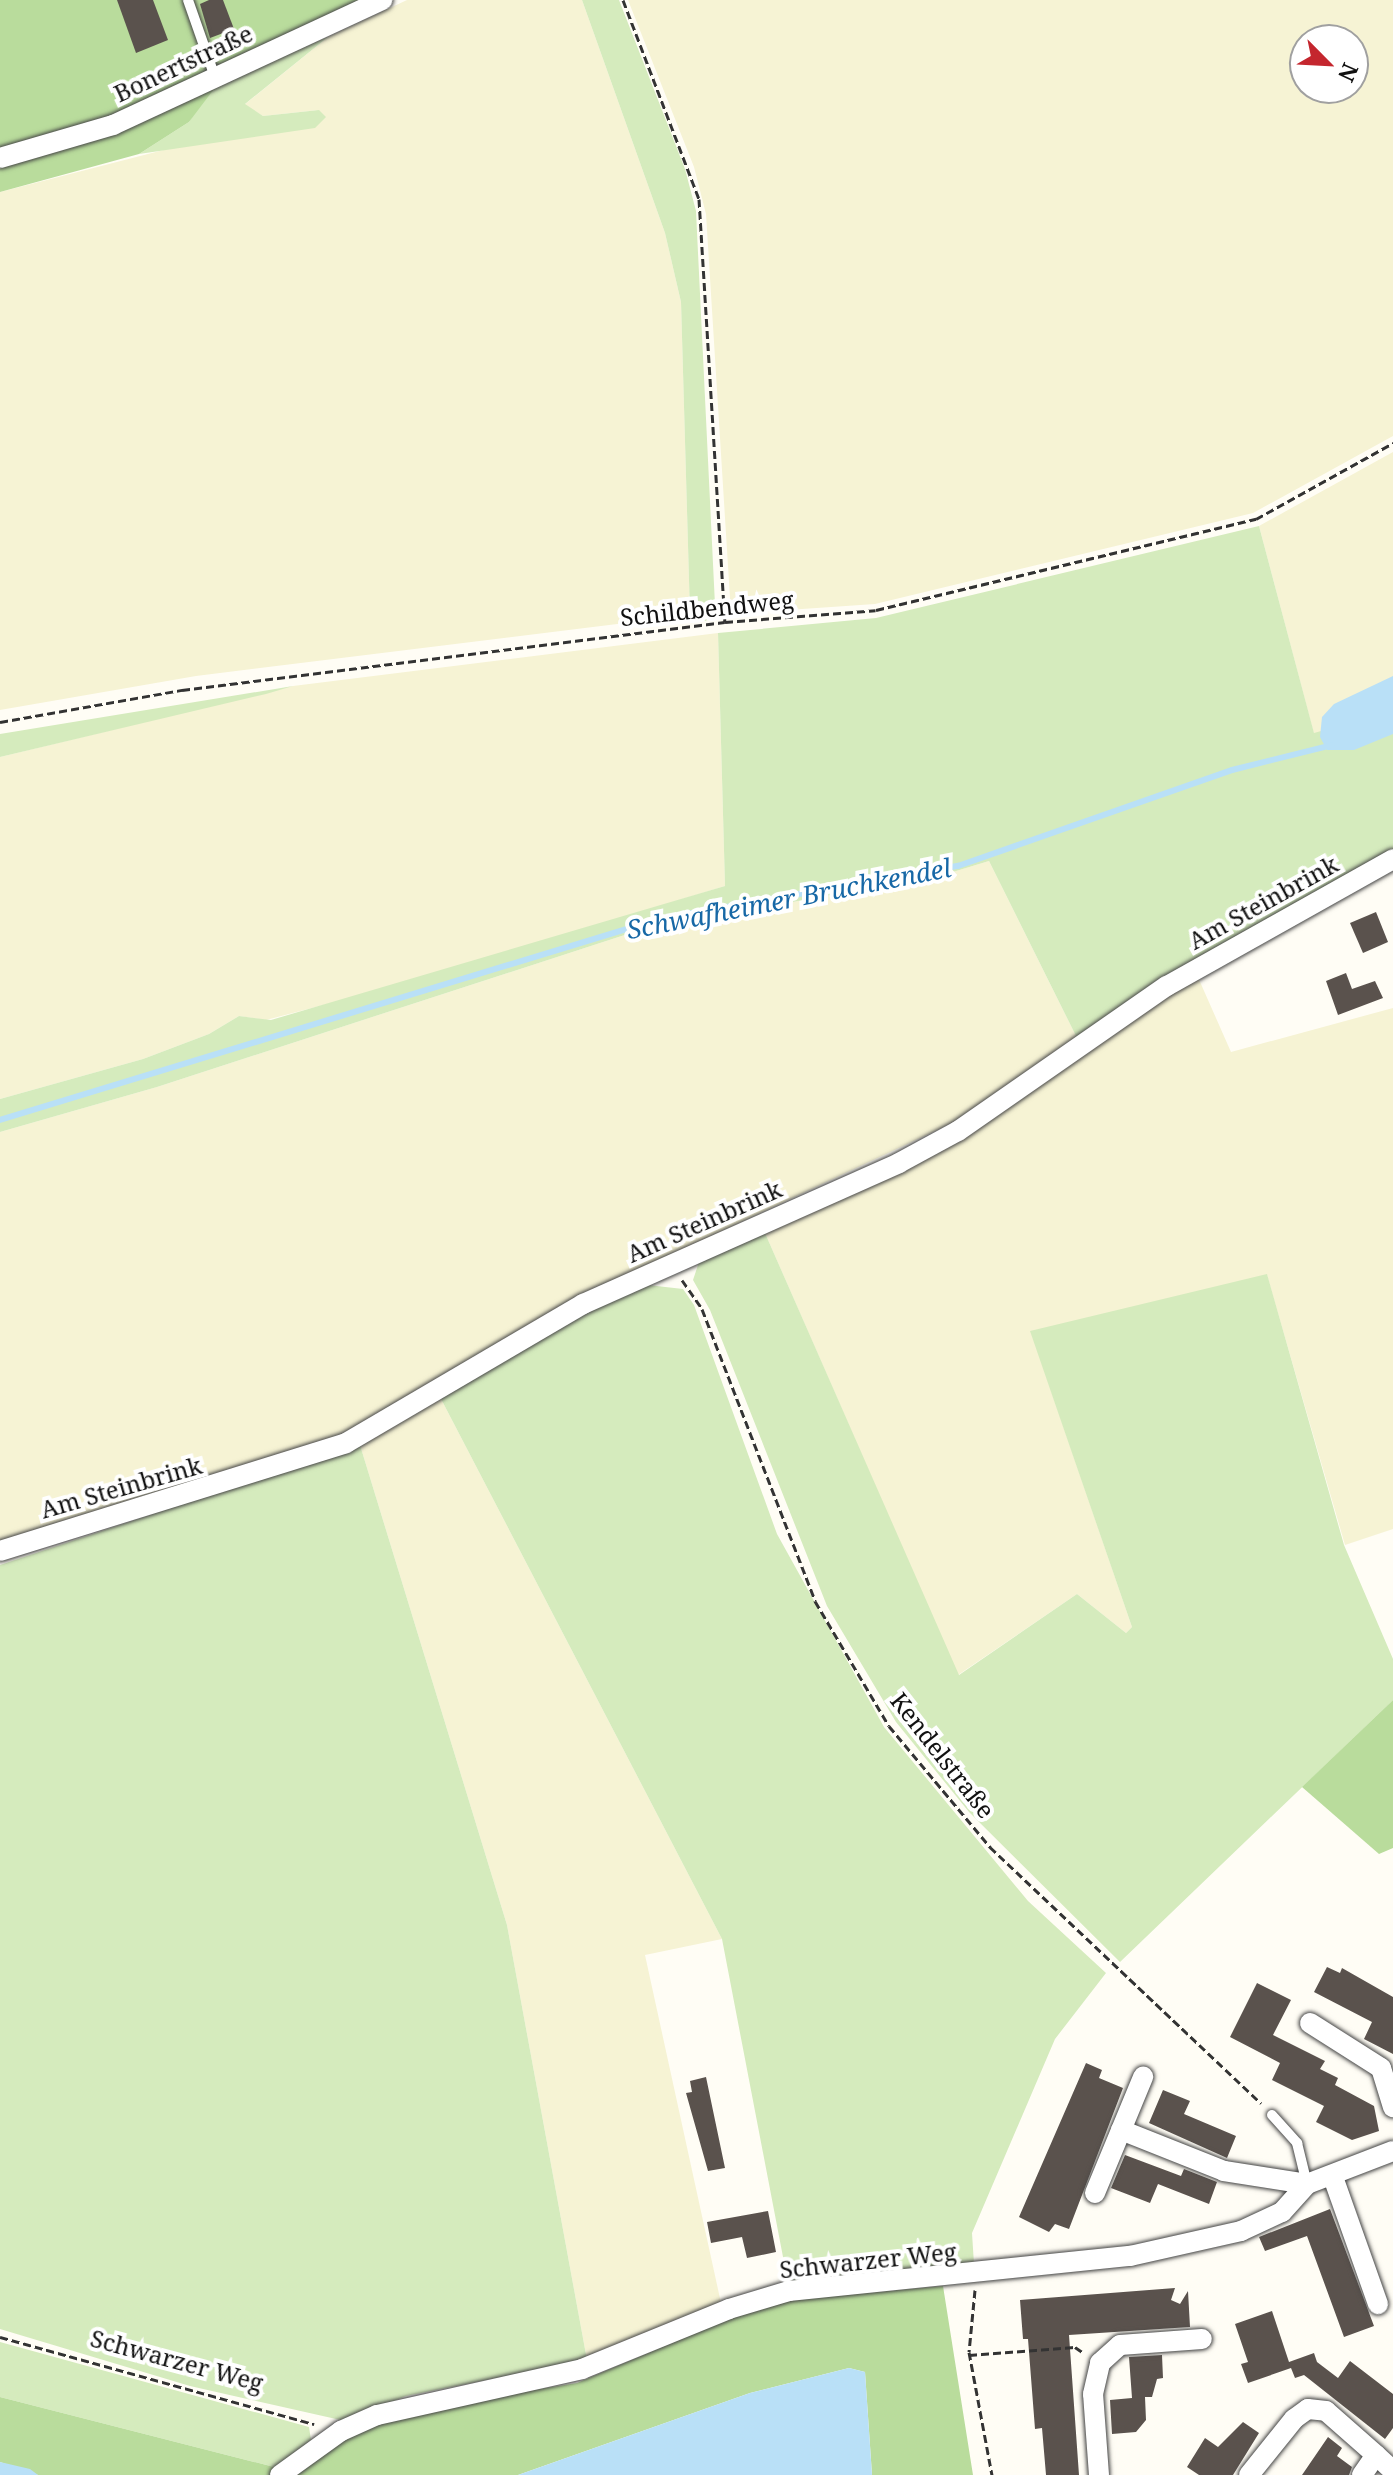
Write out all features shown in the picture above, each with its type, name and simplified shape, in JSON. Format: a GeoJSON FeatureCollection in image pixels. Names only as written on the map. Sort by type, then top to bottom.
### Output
{"type":"FeatureCollection","features":[{"type":"Feature","properties":{"kind":"street","name":"Bonertstraße"},"geometry":{"type":"LineString","coordinates":[[0,158],[113,125],[382,0]]}},
{"type":"Feature","properties":{"kind":"street","name":"Am Steinbrink"},"geometry":{"type":"LineString","coordinates":[[0,1551],[346,1443],[583,1304],[899,1163],[958,1131],[1167,986],[1393,859]]}},
{"type":"Feature","properties":{"kind":"street"},"geometry":{"type":"LineString","coordinates":[[1310,2023],[1381,2068],[1393,2107]]}},
{"type":"Feature","properties":{"kind":"street"},"geometry":{"type":"LineString","coordinates":[[1095,2193],[1143,2077]]}},
{"type":"Feature","properties":{"kind":"street"},"geometry":{"type":"LineString","coordinates":[[1121,2130],[1224,2171],[1307,2184],[1333,2177],[1393,2151]]}},
{"type":"Feature","properties":{"kind":"street"},"geometry":{"type":"LineString","coordinates":[[1333,2177],[1378,2304]]}},
{"type":"Feature","properties":{"kind":"street","name":"Schwarzer Weg"},"geometry":{"type":"LineString","coordinates":[[280,2475],[341,2431],[377,2415],[456,2393],[582,2369],[729,2309],[789,2291],[1130,2256],[1241,2231],[1282,2212],[1307,2184]]}},
{"type":"Feature","properties":{"kind":"street"},"geometry":{"type":"LineString","coordinates":[[1099,2475],[1093,2394],[1100,2363],[1120,2345],[1202,2339]]}},
{"type":"Feature","properties":{"kind":"street"},"geometry":{"type":"LineString","coordinates":[[1249,2475],[1294,2419],[1308,2409],[1326,2411],[1393,2471]]}},
{"type":"Feature","properties":{"kind":"street"},"geometry":{"type":"LineString","coordinates":[[1362,2475],[1376,2455]]}},
{"type":"Feature","properties":{"kind":"lane"},"geometry":{"type":"LineString","coordinates":[[188,0],[215,77]]}},
{"type":"Feature","properties":{"kind":"lane"},"geometry":{"type":"LineString","coordinates":[[1272,2115],[1297,2143],[1307,2184]]}},
{"type":"Feature","properties":{"kind":"path"},"geometry":{"type":"LineString","coordinates":[[623,0],[699,199],[725,622]]}},
{"type":"Feature","properties":{"kind":"path","name":"Schildbendweg"},"geometry":{"type":"LineString","coordinates":[[0,722],[182,690],[725,622],[876,610],[1256,519],[1393,443]]}},
{"type":"Feature","properties":{"kind":"path","name":"Kendelstraße"},"geometry":{"type":"LineString","coordinates":[[671,1263],[702,1309],[815,1601],[889,1726],[990,1847],[1272,2115]]}},
{"type":"Feature","properties":{"kind":"path"},"geometry":{"type":"LineString","coordinates":[[978,2274],[968,2322],[969,2355],[992,2475]]}},
{"type":"Feature","properties":{"kind":"path","name":"Schwarzer Weg"},"geometry":{"type":"LineString","coordinates":[[0,2337],[341,2431]]}},
{"type":"Feature","properties":{"kind":"path"},"geometry":{"type":"LineString","coordinates":[[969,2355],[1075,2347],[1100,2363]]}},
{"type":"Feature","properties":{"kind":"shaded area"},"geometry":{"type":"Polygon","coordinates":[[[407,0],[582,0],[665,233],[681,302],[690,615],[196,676],[0,710],[0,192],[319,110],[263,116],[244,105],[328,37],[407,0]]]}},
{"type":"Feature","properties":{"kind":"shaded area"},"geometry":{"type":"Polygon","coordinates":[[[628,0],[1393,0],[1393,436],[1253,513],[875,604],[731,614],[706,214],[694,167],[628,0]]]}},
{"type":"Feature","properties":{"kind":"shaded area"},"geometry":{"type":"Polygon","coordinates":[[[1393,452],[1393,711],[1314,734],[1259,526],[1393,452]]]}},
{"type":"Feature","properties":{"kind":"shaded area"},"geometry":{"type":"Polygon","coordinates":[[[718,633],[725,886],[419,980],[266,1020],[239,1016],[209,1034],[143,1059],[0,1099],[0,757],[293,686],[718,633]]]}},
{"type":"Feature","properties":{"kind":"shaded area"},"geometry":{"type":"Polygon","coordinates":[[[989,861],[1077,1038],[952,1123],[688,1247],[345,1436],[0,1544],[0,1132],[157,1087],[643,929],[943,875],[989,861]]]}},
{"type":"Feature","properties":{"kind":"shaded area"},"geometry":{"type":"Polygon","coordinates":[[[1197,975],[1231,1052],[1393,1008],[1393,1529],[1345,1545],[1267,1275],[1031,1332],[1132,1627],[1126,1633],[1077,1594],[958,1675],[765,1233],[901,1168],[1197,975]]]}},
{"type":"Feature","properties":{"kind":"shaded area"},"geometry":{"type":"Polygon","coordinates":[[[440,1397],[722,1939],[645,1955],[721,2303],[587,2360],[507,1925],[360,1445],[440,1397]]]}},
{"type":"Feature","properties":{"kind":"green space"},"geometry":{"type":"Polygon","coordinates":[[[0,0],[367,0],[206,73],[214,89],[189,122],[139,154],[0,192],[0,0]]]}},
{"type":"Feature","properties":{"kind":"green space"},"geometry":{"type":"Polygon","coordinates":[[[582,0],[619,0],[685,169],[696,211],[715,605],[706,621],[690,615],[681,302],[665,233],[582,0]]]}},
{"type":"Feature","properties":{"kind":"green space"},"geometry":{"type":"Polygon","coordinates":[[[328,37],[245,104],[263,116],[319,110],[326,117],[315,128],[139,154],[189,122],[212,86],[328,37]]]}},
{"type":"Feature","properties":{"kind":"green space"},"geometry":{"type":"Polygon","coordinates":[[[1259,526],[1314,733],[1393,711],[1393,852],[1077,1038],[989,861],[943,875],[643,929],[157,1087],[0,1132],[0,1099],[143,1059],[209,1034],[239,1016],[271,1020],[725,886],[718,633],[876,618],[1259,526]]]}},
{"type":"Feature","properties":{"kind":"green space"},"geometry":{"type":"Polygon","coordinates":[[[293,686],[266,694],[0,757],[0,734],[293,686]]]}},
{"type":"Feature","properties":{"kind":"green space"},"geometry":{"type":"Polygon","coordinates":[[[765,1233],[959,1675],[1077,1594],[1126,1633],[1132,1627],[1030,1331],[1267,1274],[1344,1545],[1393,1659],[1393,1700],[1120,1962],[969,1812],[896,1722],[827,1606],[710,1310],[693,1280],[699,1262],[765,1233]]]}},
{"type":"Feature","properties":{"kind":"green space"},"geometry":{"type":"Polygon","coordinates":[[[639,1284],[683,1289],[694,1305],[777,1534],[884,1727],[1028,1901],[1106,1973],[1055,2039],[972,2233],[974,2264],[788,2283],[722,1939],[440,1397],[639,1284]]]}},
{"type":"Feature","properties":{"kind":"green space"},"geometry":{"type":"Polygon","coordinates":[[[360,1445],[507,1925],[587,2360],[406,2396],[345,2421],[190,2386],[0,2329],[0,1565],[360,1445]]]}},
{"type":"Feature","properties":{"kind":"green space"},"geometry":{"type":"Polygon","coordinates":[[[1393,1700],[1393,1848],[1379,1854],[1302,1787],[1393,1700]]]}},
{"type":"Feature","properties":{"kind":"green space"},"geometry":{"type":"Polygon","coordinates":[[[943,2286],[973,2475],[872,2475],[865,2372],[849,2368],[750,2393],[518,2475],[38,2475],[0,2462],[0,2397],[278,2468],[400,2411],[577,2383],[743,2313],[789,2300],[943,2286]]]}},
{"type":"Feature","properties":{"kind":"green space"},"geometry":{"type":"Polygon","coordinates":[[[0,2342],[309,2427],[311,2440],[278,2468],[0,2397],[0,2342]]]}},
{"type":"Feature","properties":{"kind":"water"},"geometry":{"type":"Polygon","coordinates":[[[1393,676],[1393,734],[1354,750],[1327,750],[1320,737],[1322,717],[1334,704],[1393,676]]]}},
{"type":"Feature","properties":{"kind":"water"},"geometry":{"type":"Polygon","coordinates":[[[849,2368],[865,2372],[872,2475],[518,2475],[750,2393],[849,2368]]]}},
{"type":"Feature","properties":{"kind":"water"},"geometry":{"type":"Polygon","coordinates":[[[0,2462],[30,2469],[38,2475],[0,2475],[0,2462]]]}},
{"type":"Feature","properties":{"kind":"building"},"geometry":{"type":"Polygon","coordinates":[[[117,0],[153,0],[168,40],[136,53],[117,0]]]}},
{"type":"Feature","properties":{"kind":"building"},"geometry":{"type":"Polygon","coordinates":[[[223,0],[234,29],[210,38],[200,4],[223,0]]]}},
{"type":"Feature","properties":{"kind":"building"},"geometry":{"type":"Polygon","coordinates":[[[1376,912],[1388,942],[1363,953],[1350,923],[1376,912]]]}},
{"type":"Feature","properties":{"kind":"building"},"geometry":{"type":"Polygon","coordinates":[[[1346,973],[1352,989],[1375,981],[1383,998],[1338,1015],[1326,981],[1346,973]]]}},
{"type":"Feature","properties":{"kind":"building"},"geometry":{"type":"Polygon","coordinates":[[[1327,1967],[1340,1973],[1342,1968],[1393,1997],[1393,2054],[1364,2039],[1372,2022],[1314,1992],[1327,1967]]]}},
{"type":"Feature","properties":{"kind":"building"},"geometry":{"type":"Polygon","coordinates":[[[1257,1983],[1291,2000],[1273,2035],[1325,2061],[1320,2069],[1338,2078],[1335,2085],[1374,2106],[1379,2131],[1352,2140],[1316,2122],[1324,2106],[1272,2080],[1280,2063],[1230,2037],[1257,1983]]]}},
{"type":"Feature","properties":{"kind":"building"},"geometry":{"type":"Polygon","coordinates":[[[1086,2063],[1102,2070],[1099,2078],[1123,2088],[1069,2229],[1055,2224],[1049,2232],[1019,2217],[1086,2063]]]}},
{"type":"Feature","properties":{"kind":"building"},"geometry":{"type":"Polygon","coordinates":[[[706,2077],[725,2168],[708,2171],[686,2093],[692,2092],[690,2081],[706,2077]]]}},
{"type":"Feature","properties":{"kind":"building"},"geometry":{"type":"Polygon","coordinates":[[[1163,2090],[1190,2101],[1184,2114],[1236,2136],[1227,2158],[1149,2123],[1163,2090]]]}},
{"type":"Feature","properties":{"kind":"building"},"geometry":{"type":"Polygon","coordinates":[[[1125,2155],[1181,2176],[1184,2169],[1217,2182],[1209,2204],[1158,2184],[1150,2203],[1111,2188],[1125,2155]]]}},
{"type":"Feature","properties":{"kind":"building"},"geometry":{"type":"Polygon","coordinates":[[[1330,2209],[1374,2326],[1344,2337],[1307,2236],[1265,2251],[1259,2237],[1330,2209]]]}},
{"type":"Feature","properties":{"kind":"building"},"geometry":{"type":"Polygon","coordinates":[[[768,2211],[776,2252],[747,2258],[742,2237],[711,2243],[707,2222],[768,2211]]]}},
{"type":"Feature","properties":{"kind":"building"},"geometry":{"type":"Polygon","coordinates":[[[1175,2288],[1171,2300],[1180,2304],[1188,2291],[1190,2327],[1069,2335],[1079,2475],[1046,2475],[1042,2428],[1035,2429],[1028,2339],[1023,2339],[1020,2300],[1175,2288]]]}},
{"type":"Feature","properties":{"kind":"building"},"geometry":{"type":"Polygon","coordinates":[[[1272,2311],[1289,2362],[1314,2353],[1317,2362],[1338,2378],[1350,2361],[1393,2394],[1393,2428],[1385,2439],[1304,2375],[1295,2378],[1291,2368],[1248,2383],[1241,2364],[1248,2362],[1235,2324],[1272,2311]]]}},
{"type":"Feature","properties":{"kind":"building"},"geometry":{"type":"Polygon","coordinates":[[[1162,2355],[1163,2378],[1157,2379],[1152,2397],[1145,2397],[1146,2420],[1136,2432],[1112,2434],[1110,2400],[1132,2398],[1129,2357],[1162,2355]]]}},
{"type":"Feature","properties":{"kind":"building"},"geometry":{"type":"Polygon","coordinates":[[[1243,2422],[1259,2433],[1233,2475],[1199,2475],[1187,2467],[1205,2438],[1218,2447],[1243,2422]]]}},
{"type":"Feature","properties":{"kind":"building"},"geometry":{"type":"Polygon","coordinates":[[[1328,2437],[1342,2448],[1337,2456],[1352,2467],[1349,2475],[1302,2475],[1328,2437]]]}},
{"type":"Feature","properties":{"kind":"waterway","name":"Schwafheimer Bruchkendel"},"geometry":{"type":"LineString","coordinates":[[0,1120],[659,919],[958,866],[1232,770],[1332,745]]}}]}
